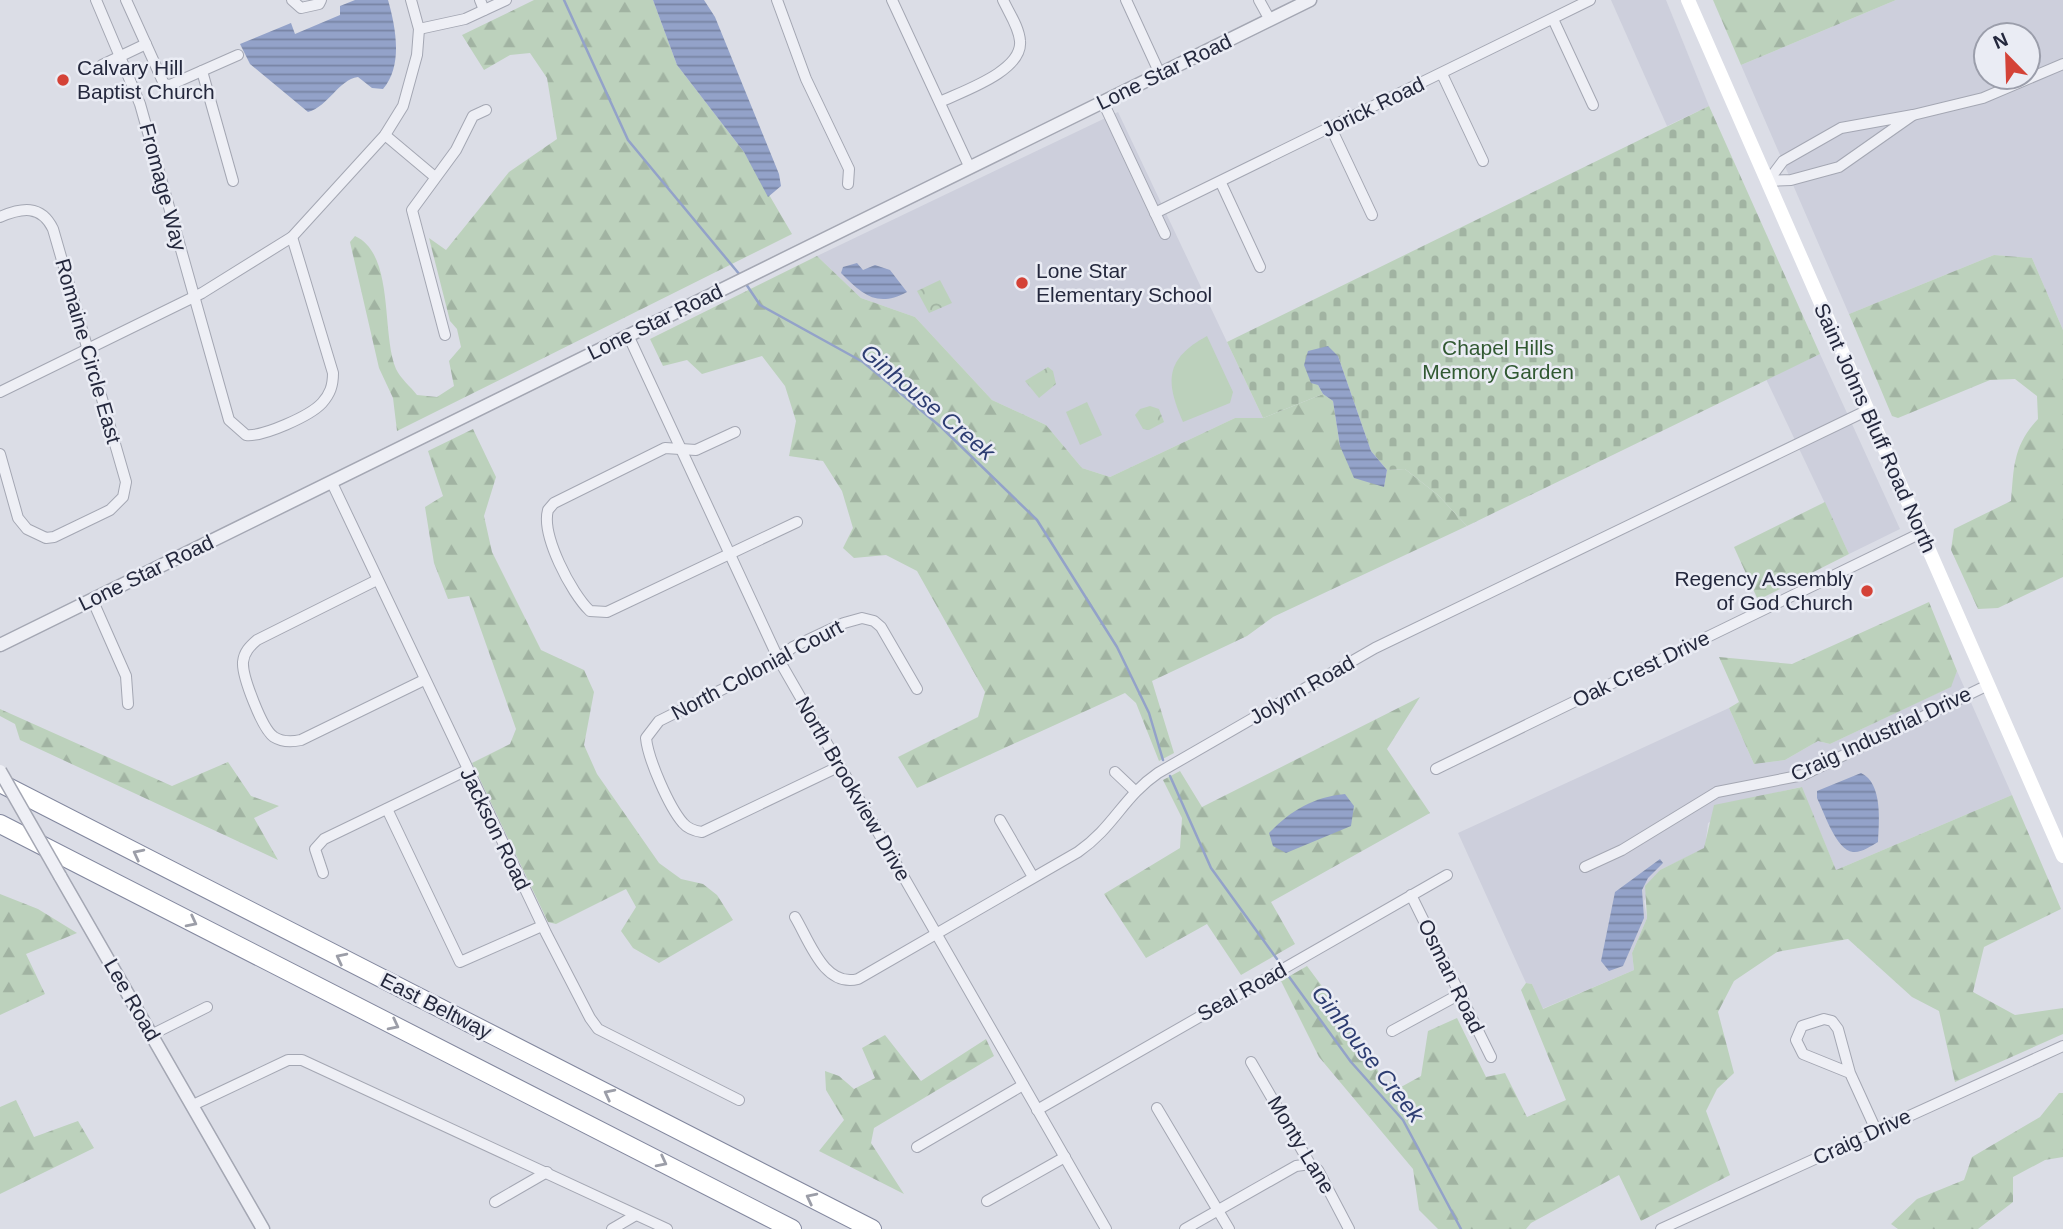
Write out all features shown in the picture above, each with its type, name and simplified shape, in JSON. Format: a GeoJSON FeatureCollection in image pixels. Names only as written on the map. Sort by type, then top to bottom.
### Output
{"type":"FeatureCollection","features":[{"type":"Feature","properties":{"kind":"highway","name":"East Beltway"},"geometry":{"type":"LineString","coordinates":[[0,783],[872,1229]]}},
{"type":"Feature","properties":{"kind":"highway","name":"East Beltway"},"geometry":{"type":"LineString","coordinates":[[0,824],[792,1229]]}},
{"type":"Feature","properties":{"kind":"main road","name":"Saint Johns Bluff Road North"},"geometry":{"type":"LineString","coordinates":[[1688,0],[2063,856]]}},
{"type":"Feature","properties":{"kind":"street","name":"Fromage Way"},"geometry":{"type":"LineString","coordinates":[[96,0],[122,56],[140,104],[193,297],[233,426],[246,435],[270,431],[320,406],[331,392],[333,373],[292,237]]}},
{"type":"Feature","properties":{"kind":"street"},"geometry":{"type":"LineString","coordinates":[[126,0],[164,84],[170,85],[239,55]]}},
{"type":"Feature","properties":{"kind":"street"},"geometry":{"type":"LineString","coordinates":[[292,0],[301,8],[319,4],[321,0]]}},
{"type":"Feature","properties":{"kind":"street"},"geometry":{"type":"LineString","coordinates":[[0,392],[193,297],[240,272],[292,237],[384,135],[403,106],[412,81],[419,29],[411,0]]}},
{"type":"Feature","properties":{"kind":"street"},"geometry":{"type":"LineString","coordinates":[[419,29],[449,24],[482,5],[506,0]]}},
{"type":"Feature","properties":{"kind":"street"},"geometry":{"type":"LineString","coordinates":[[777,0],[806,79],[849,169],[848,184]]}},
{"type":"Feature","properties":{"kind":"street"},"geometry":{"type":"LineString","coordinates":[[892,0],[904,31],[969,166]]}},
{"type":"Feature","properties":{"kind":"street"},"geometry":{"type":"LineString","coordinates":[[940,102],[1006,69],[1019,52],[1019,35],[1003,0]]}},
{"type":"Feature","properties":{"kind":"street"},"geometry":{"type":"LineString","coordinates":[[1126,0],[1160,74]]}},
{"type":"Feature","properties":{"kind":"street"},"geometry":{"type":"LineString","coordinates":[[1259,0],[1270,20]]}},
{"type":"Feature","properties":{"kind":"street","name":"Lone Star Road"},"geometry":{"type":"LineString","coordinates":[[0,645],[1310,0]]}},
{"type":"Feature","properties":{"kind":"street","name":"Jorick Road"},"geometry":{"type":"LineString","coordinates":[[1155,213],[1590,0]]}},
{"type":"Feature","properties":{"kind":"street"},"geometry":{"type":"LineString","coordinates":[[1553,19],[1593,106]]}},
{"type":"Feature","properties":{"kind":"street"},"geometry":{"type":"LineString","coordinates":[[102,65],[146,44]]}},
{"type":"Feature","properties":{"kind":"street"},"geometry":{"type":"LineString","coordinates":[[1768,181],[1783,162],[1841,128],[1913,115],[1983,98],[2063,64]]}},
{"type":"Feature","properties":{"kind":"street"},"geometry":{"type":"LineString","coordinates":[[202,71],[233,181]]}},
{"type":"Feature","properties":{"kind":"street"},"geometry":{"type":"LineString","coordinates":[[1442,74],[1483,161]]}},
{"type":"Feature","properties":{"kind":"street"},"geometry":{"type":"LineString","coordinates":[[1103,102],[1165,234]]}},
{"type":"Feature","properties":{"kind":"street"},"geometry":{"type":"LineString","coordinates":[[445,335],[412,219],[412,210],[456,150],[473,116],[486,110]]}},
{"type":"Feature","properties":{"kind":"street"},"geometry":{"type":"LineString","coordinates":[[1768,181],[1791,180],[1839,167],[1913,115]]}},
{"type":"Feature","properties":{"kind":"street"},"geometry":{"type":"LineString","coordinates":[[1332,128],[1372,215]]}},
{"type":"Feature","properties":{"kind":"street"},"geometry":{"type":"LineString","coordinates":[[384,135],[435,177]]}},
{"type":"Feature","properties":{"kind":"street"},"geometry":{"type":"LineString","coordinates":[[1221,183],[1260,268]]}},
{"type":"Feature","properties":{"kind":"street","name":"Romaine Circle East"},"geometry":{"type":"LineString","coordinates":[[0,217],[18,209],[29,209],[49,221],[126,482],[123,497],[118,505],[70,530],[46,538],[27,529],[18,518],[0,454]]}},
{"type":"Feature","properties":{"kind":"street","name":"North Brookview Drive"},"geometry":{"type":"LineString","coordinates":[[628,335],[679,450],[779,660],[1106,1229]]}},
{"type":"Feature","properties":{"kind":"street","name":"Jolynn Road"},"geometry":{"type":"LineString","coordinates":[[795,916],[827,971],[842,981],[858,979],[1098,838],[1135,790],[1158,773],[1375,648],[1868,410]]}},
{"type":"Feature","properties":{"kind":"street"},"geometry":{"type":"LineString","coordinates":[[735,432],[696,450],[665,448],[554,503],[548,510],[548,534],[572,587],[585,606],[590,611],[607,612],[797,522]]}},
{"type":"Feature","properties":{"kind":"street","name":"Jackson Road"},"geometry":{"type":"LineString","coordinates":[[332,483],[542,926],[598,1029],[739,1100]]}},
{"type":"Feature","properties":{"kind":"street","name":"Oak Crest Drive"},"geometry":{"type":"LineString","coordinates":[[1436,769],[1921,533]]}},
{"type":"Feature","properties":{"kind":"street"},"geometry":{"type":"LineString","coordinates":[[377,580],[257,640],[248,648],[243,673],[264,724],[276,738],[293,742],[301,740],[424,680]]}},
{"type":"Feature","properties":{"kind":"street"},"geometry":{"type":"LineString","coordinates":[[92,599],[126,676],[128,704]]}},
{"type":"Feature","properties":{"kind":"street","name":"North Colonial Court"},"geometry":{"type":"LineString","coordinates":[[839,766],[702,832],[691,830],[680,820],[649,755],[646,738],[653,725],[779,660],[793,648],[862,618],[874,621],[881,627],[917,689]]}},
{"type":"Feature","properties":{"kind":"street","name":"Craig Industrial Drive"},"geometry":{"type":"LineString","coordinates":[[1585,867],[1622,850],[1717,792],[1802,775],[1988,685]]}},
{"type":"Feature","properties":{"kind":"street"},"geometry":{"type":"LineString","coordinates":[[323,873],[315,856],[316,844],[467,770]]}},
{"type":"Feature","properties":{"kind":"street","name":"Lee Road"},"geometry":{"type":"LineString","coordinates":[[0,771],[263,1229]]}},
{"type":"Feature","properties":{"kind":"street"},"geometry":{"type":"LineString","coordinates":[[1115,772],[1135,790]]}},
{"type":"Feature","properties":{"kind":"street"},"geometry":{"type":"LineString","coordinates":[[387,809],[460,962],[542,926]]}},
{"type":"Feature","properties":{"kind":"street"},"geometry":{"type":"LineString","coordinates":[[999,820],[1033,877]]}},
{"type":"Feature","properties":{"kind":"street","name":"Seal Road"},"geometry":{"type":"LineString","coordinates":[[1037,1110],[1447,875]]}},
{"type":"Feature","properties":{"kind":"street","name":"Osman Road"},"geometry":{"type":"LineString","coordinates":[[1411,895],[1491,1057]]}},
{"type":"Feature","properties":{"kind":"street"},"geometry":{"type":"LineString","coordinates":[[1392,1031],[1460,994]]}},
{"type":"Feature","properties":{"kind":"street"},"geometry":{"type":"LineString","coordinates":[[153,1034],[207,1007]]}},
{"type":"Feature","properties":{"kind":"street"},"geometry":{"type":"LineString","coordinates":[[1850,1073],[1803,1054],[1796,1040],[1802,1026],[1824,1019],[1832,1021],[1838,1028],[1850,1073],[1877,1130]]}},
{"type":"Feature","properties":{"kind":"street","name":"Craig Drive"},"geometry":{"type":"LineString","coordinates":[[1661,1229],[2063,1046]]}},
{"type":"Feature","properties":{"kind":"street"},"geometry":{"type":"LineString","coordinates":[[193,1105],[288,1060],[312,1063],[667,1229]]}},
{"type":"Feature","properties":{"kind":"street","name":"Monty Lane"},"geometry":{"type":"LineString","coordinates":[[1251,1062],[1310,1164],[1318,1170],[1349,1229]]}},
{"type":"Feature","properties":{"kind":"street"},"geometry":{"type":"LineString","coordinates":[[917,1147],[1023,1085]]}},
{"type":"Feature","properties":{"kind":"street"},"geometry":{"type":"LineString","coordinates":[[1157,1108],[1229,1229]]}},
{"type":"Feature","properties":{"kind":"street"},"geometry":{"type":"LineString","coordinates":[[987,1200],[1065,1157]]}},
{"type":"Feature","properties":{"kind":"street"},"geometry":{"type":"LineString","coordinates":[[1185,1229],[1296,1166],[1310,1164]]}},
{"type":"Feature","properties":{"kind":"street"},"geometry":{"type":"LineString","coordinates":[[495,1202],[547,1172]]}},
{"type":"Feature","properties":{"kind":"street"},"geometry":{"type":"LineString","coordinates":[[611,1229],[636,1215]]}},
{"type":"Feature","properties":{"kind":"shaded area"},"geometry":{"type":"Polygon","coordinates":[[[1611,0],[1666,0],[1709,106],[1667,126],[1611,0]]]}},
{"type":"Feature","properties":{"kind":"shaded area"},"geometry":{"type":"Polygon","coordinates":[[[1896,0],[2063,0],[2063,330],[2032,258],[1994,255],[1849,314],[1741,65],[1896,0]]]}},
{"type":"Feature","properties":{"kind":"shaded area","name":"Lone Star Elementary School"},"geometry":{"type":"Polygon","coordinates":[[[1118,112],[1263,418],[1235,418],[1110,477],[1082,468],[1046,425],[992,400],[915,317],[861,298],[817,256],[1118,112]]]}},
{"type":"Feature","properties":{"kind":"shaded area"},"geometry":{"type":"Polygon","coordinates":[[[1820,354],[1900,529],[1849,554],[1766,379],[1820,354]]]}},
{"type":"Feature","properties":{"kind":"shaded area"},"geometry":{"type":"Polygon","coordinates":[[[1957,671],[2012,795],[1836,870],[1801,787],[1770,794],[1708,823],[1705,848],[1660,870],[1644,901],[1647,918],[1632,953],[1634,970],[1542,1009],[1532,984],[1526,983],[1458,833],[1729,708],[1754,764],[1785,760],[1818,741],[1830,744],[1950,687],[1957,671]]]}},
{"type":"Feature","properties":{"kind":"green space"},"geometry":{"type":"Polygon","coordinates":[[[534,0],[653,0],[677,65],[744,152],[792,234],[397,431],[393,398],[379,368],[350,242],[355,236],[368,245],[376,259],[382,276],[396,369],[417,395],[437,397],[454,386],[449,361],[461,347],[457,329],[450,321],[429,238],[446,250],[509,172],[557,139],[547,78],[530,53],[510,55],[484,70],[462,35],[534,0]]]}},
{"type":"Feature","properties":{"kind":"green space"},"geometry":{"type":"Polygon","coordinates":[[[1713,0],[1896,0],[1741,65],[1713,0]]]}},
{"type":"Feature","properties":{"kind":"green space","name":"Chapel Hills Memory Garden"},"geometry":{"type":"Polygon","coordinates":[[[1709,106],[1820,354],[1467,526],[1438,495],[1405,469],[1387,470],[1371,451],[1338,356],[1318,385],[1323,394],[1263,418],[1227,342],[1709,106]]]}},
{"type":"Feature","properties":{"kind":"green space"},"geometry":{"type":"Polygon","coordinates":[[[1994,255],[2032,258],[2063,330],[2063,577],[1998,608],[1978,609],[1951,550],[1954,529],[2011,501],[2016,457],[2024,438],[2038,419],[2037,396],[2015,379],[1990,380],[1898,418],[1892,416],[1849,314],[1994,255]]]}},
{"type":"Feature","properties":{"kind":"green space"},"geometry":{"type":"Polygon","coordinates":[[[817,256],[861,298],[915,317],[992,400],[1046,425],[1082,468],[1110,477],[1235,418],[1263,418],[1323,394],[1333,401],[1340,446],[1384,486],[1387,470],[1405,469],[1438,495],[1467,526],[1273,617],[1247,636],[1152,681],[1174,753],[1159,761],[1136,703],[1125,693],[917,788],[898,757],[978,717],[985,692],[917,571],[886,555],[854,558],[843,548],[853,528],[842,491],[823,461],[789,456],[796,421],[785,386],[762,356],[702,374],[687,360],[663,366],[650,339],[817,256]]]}},
{"type":"Feature","properties":{"kind":"green space"},"geometry":{"type":"Polygon","coordinates":[[[940,280],[952,303],[929,313],[917,291],[940,280]]]}},
{"type":"Feature","properties":{"kind":"green space"},"geometry":{"type":"Polygon","coordinates":[[[1207,336],[1233,392],[1230,403],[1183,422],[1173,394],[1172,372],[1183,353],[1207,336]]]}},
{"type":"Feature","properties":{"kind":"green space"},"geometry":{"type":"Polygon","coordinates":[[[1048,367],[1053,371],[1056,384],[1039,398],[1025,381],[1048,367]]]}},
{"type":"Feature","properties":{"kind":"green space"},"geometry":{"type":"Polygon","coordinates":[[[1087,402],[1102,435],[1080,445],[1066,412],[1087,402]]]}},
{"type":"Feature","properties":{"kind":"green space"},"geometry":{"type":"Polygon","coordinates":[[[1150,406],[1159,409],[1164,422],[1149,430],[1143,429],[1135,415],[1140,409],[1150,406]]]}},
{"type":"Feature","properties":{"kind":"green space"},"geometry":{"type":"Polygon","coordinates":[[[473,429],[496,477],[484,516],[492,552],[541,650],[584,670],[594,692],[584,745],[597,774],[659,863],[681,879],[703,884],[717,895],[733,920],[659,963],[633,948],[621,931],[636,907],[626,889],[556,924],[548,922],[472,763],[510,744],[516,729],[469,596],[448,599],[434,563],[425,507],[443,496],[428,451],[473,429]]]}},
{"type":"Feature","properties":{"kind":"green space"},"geometry":{"type":"Polygon","coordinates":[[[1825,502],[1849,554],[1758,600],[1734,547],[1825,502]]]}},
{"type":"Feature","properties":{"kind":"green space"},"geometry":{"type":"Polygon","coordinates":[[[1929,602],[1957,671],[1951,687],[1830,744],[1818,741],[1785,760],[1754,764],[1729,708],[1739,702],[1719,657],[1792,664],[1929,602]]]}},
{"type":"Feature","properties":{"kind":"green space"},"geometry":{"type":"Polygon","coordinates":[[[1420,697],[1387,749],[1430,813],[1271,902],[1295,944],[1241,975],[1207,924],[1146,958],[1104,894],[1180,848],[1182,818],[1163,780],[1180,771],[1202,807],[1420,697]]]}},
{"type":"Feature","properties":{"kind":"green space"},"geometry":{"type":"Polygon","coordinates":[[[0,709],[172,786],[228,762],[251,796],[279,806],[254,818],[278,860],[20,740],[15,724],[0,716],[0,709]]]}},
{"type":"Feature","properties":{"kind":"green space"},"geometry":{"type":"Polygon","coordinates":[[[1802,787],[1836,870],[2012,795],[2061,909],[1984,947],[1973,992],[2015,1015],[2063,1008],[2063,1034],[1955,1082],[1939,1011],[1912,997],[1848,939],[1777,952],[1734,981],[1718,1012],[1734,1073],[1717,1089],[1706,1111],[1730,1175],[1641,1221],[1619,1175],[1531,1223],[1526,1229],[1438,1229],[1419,1210],[1413,1169],[1319,1057],[1281,981],[1307,966],[1359,1036],[1383,1080],[1401,1087],[1421,1076],[1428,1031],[1457,1018],[1486,1077],[1505,1073],[1527,1117],[1566,1100],[1521,990],[1526,983],[1532,984],[1543,1009],[1634,970],[1632,953],[1647,918],[1645,886],[1660,870],[1704,848],[1714,805],[1802,787]]]}},
{"type":"Feature","properties":{"kind":"green space"},"geometry":{"type":"Polygon","coordinates":[[[0,894],[38,909],[77,933],[26,954],[45,994],[0,1015],[0,894]]]}},
{"type":"Feature","properties":{"kind":"green space"},"geometry":{"type":"Polygon","coordinates":[[[885,1035],[921,1081],[986,1039],[994,1056],[874,1128],[871,1143],[904,1194],[819,1151],[844,1120],[826,1090],[825,1071],[839,1076],[854,1089],[875,1078],[862,1048],[885,1035]]]}},
{"type":"Feature","properties":{"kind":"green space"},"geometry":{"type":"Polygon","coordinates":[[[2059,1093],[2063,1093],[2063,1157],[2045,1160],[2013,1177],[2013,1202],[1978,1229],[1898,1229],[1891,1224],[1917,1199],[1964,1180],[1972,1157],[2040,1117],[2059,1093]]]}},
{"type":"Feature","properties":{"kind":"green space"},"geometry":{"type":"Polygon","coordinates":[[[16,1100],[34,1137],[78,1121],[94,1148],[0,1194],[0,1107],[16,1100]]]}},
{"type":"Feature","properties":{"kind":"water"},"geometry":{"type":"Polygon","coordinates":[[[355,0],[388,0],[396,46],[393,69],[383,89],[372,88],[358,77],[351,79],[322,104],[308,112],[250,64],[240,44],[291,23],[295,34],[340,15],[340,6],[355,0]]]}},
{"type":"Feature","properties":{"kind":"water"},"geometry":{"type":"Polygon","coordinates":[[[653,0],[704,0],[715,17],[779,174],[781,186],[768,197],[744,152],[677,65],[653,0]]]}},
{"type":"Feature","properties":{"kind":"water"},"geometry":{"type":"Polygon","coordinates":[[[857,263],[863,270],[875,265],[890,270],[907,292],[887,299],[871,297],[864,293],[841,273],[843,267],[857,263]]]}},
{"type":"Feature","properties":{"kind":"water"},"geometry":{"type":"Polygon","coordinates":[[[1328,346],[1338,356],[1371,451],[1387,470],[1384,487],[1354,478],[1340,446],[1333,401],[1323,394],[1318,385],[1311,383],[1304,365],[1308,351],[1328,346]]]}},
{"type":"Feature","properties":{"kind":"water"},"geometry":{"type":"Polygon","coordinates":[[[1861,773],[1873,785],[1876,794],[1879,814],[1878,842],[1853,852],[1847,850],[1836,838],[1817,798],[1817,791],[1861,773]]]}},
{"type":"Feature","properties":{"kind":"water"},"geometry":{"type":"Polygon","coordinates":[[[1345,794],[1354,806],[1351,826],[1286,853],[1273,846],[1269,833],[1286,818],[1313,802],[1345,794]]]}},
{"type":"Feature","properties":{"kind":"water"},"geometry":{"type":"Polygon","coordinates":[[[1660,859],[1663,863],[1648,878],[1642,890],[1644,918],[1623,966],[1609,971],[1601,961],[1615,892],[1660,859]]]}},
{"type":"Feature","properties":{"kind":"waterway","name":"Ginhouse Creek"},"geometry":{"type":"LineString","coordinates":[[564,0],[628,140],[740,275]]}},
{"type":"Feature","properties":{"kind":"waterway","name":"Ginhouse Creek"},"geometry":{"type":"LineString","coordinates":[[746,284],[760,305],[863,362],[941,427],[1037,520],[1117,647],[1149,713],[1163,760]]}},
{"type":"Feature","properties":{"kind":"waterway","name":"Ginhouse Creek"},"geometry":{"type":"LineString","coordinates":[[1170,776],[1211,868],[1277,959]]}},
{"type":"Feature","properties":{"kind":"waterway","name":"Ginhouse Creek"},"geometry":{"type":"LineString","coordinates":[[1287,974],[1351,1062],[1403,1120],[1461,1229]]}},
{"type":"Feature","properties":{"kind":"place","name":"Calvary Hill Baptist Church"},"geometry":{"type":"Point","coordinates":[63,80]}},
{"type":"Feature","properties":{"kind":"place","name":"Lone Star Elementary School"},"geometry":{"type":"Point","coordinates":[1022,283]}},
{"type":"Feature","properties":{"kind":"place","name":"Regency Assembly of God Church"},"geometry":{"type":"Point","coordinates":[1867,591]}}]}
